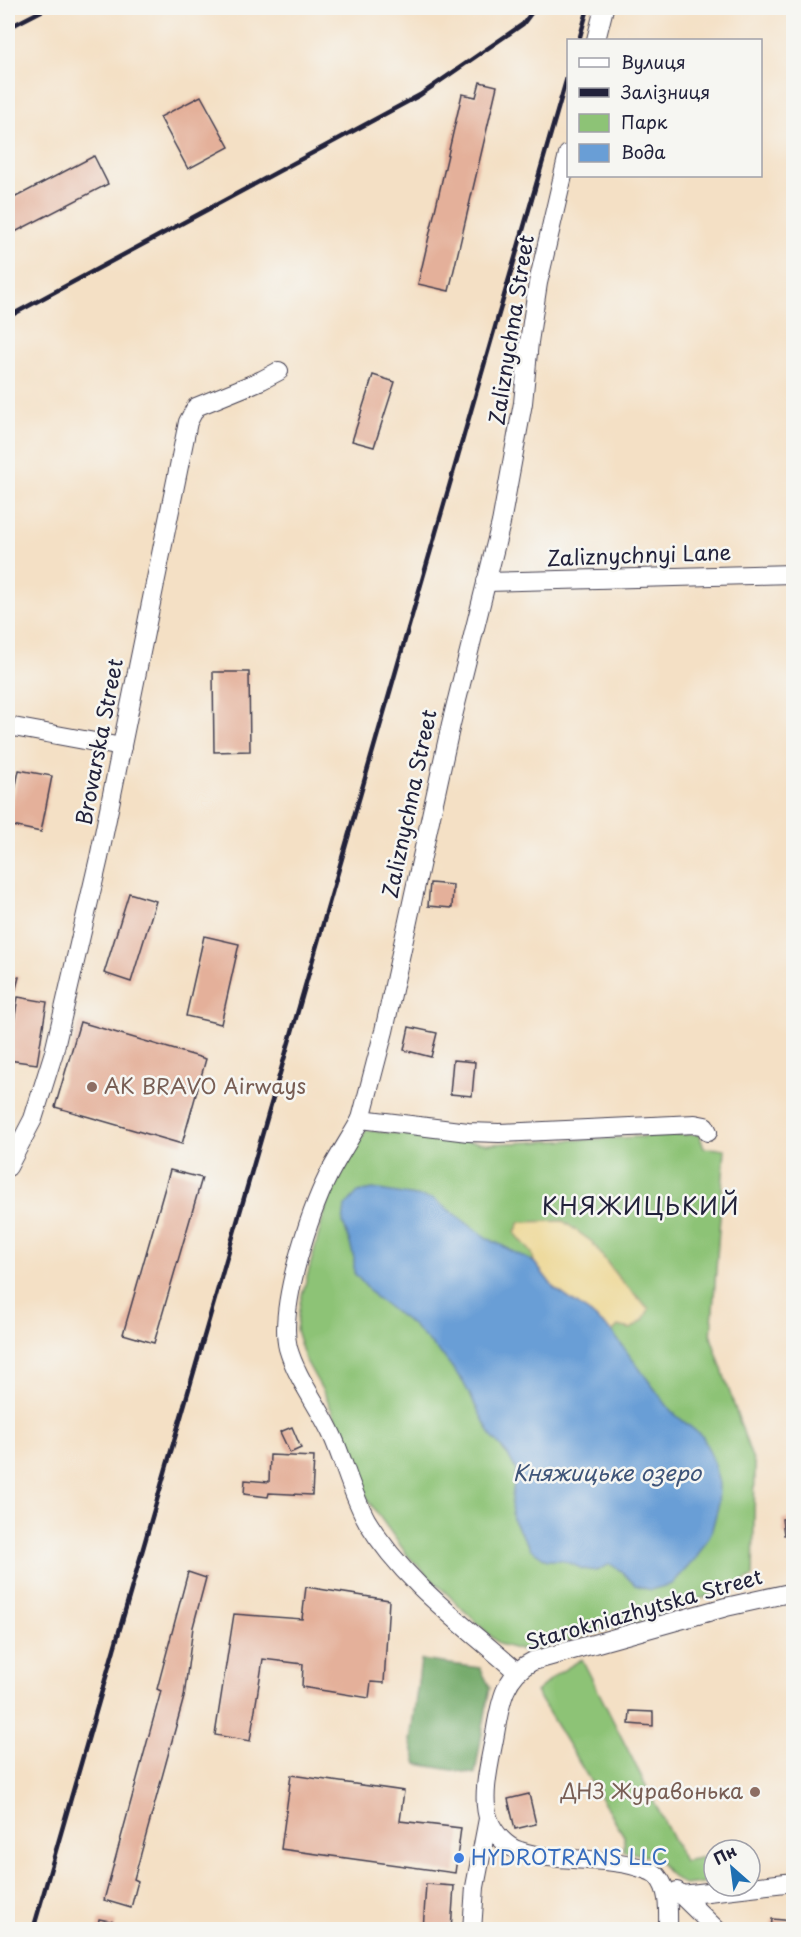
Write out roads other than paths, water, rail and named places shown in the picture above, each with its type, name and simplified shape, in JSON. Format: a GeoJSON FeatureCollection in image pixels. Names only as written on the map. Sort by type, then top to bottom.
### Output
{"type":"FeatureCollection","features":[{"type":"Feature","properties":{"kind":"street"},"geometry":{"type":"LineString","coordinates":[[596,39],[604,8]]}},
{"type":"Feature","properties":{"kind":"street","name":"Zaliznychna Street"},"geometry":{"type":"LineString","coordinates":[[516,1671],[421,1587],[380,1541],[358,1502],[333,1436],[298,1371],[289,1350],[285,1320],[306,1235],[329,1175],[362,1119],[384,1031],[451,724],[501,522],[523,403],[538,283],[567,158]]}},
{"type":"Feature","properties":{"kind":"street","name":"Brovarska Street"},"geometry":{"type":"LineString","coordinates":[[8,1167],[33,1119],[54,1052],[99,858],[188,422],[196,407],[279,371]]}},
{"type":"Feature","properties":{"kind":"street","name":"Zaliznychnyi Lane"},"geometry":{"type":"LineString","coordinates":[[486,582],[794,574]]}},
{"type":"Feature","properties":{"kind":"street"},"geometry":{"type":"LineString","coordinates":[[8,726],[122,747]]}},
{"type":"Feature","properties":{"kind":"street"},"geometry":{"type":"LineString","coordinates":[[362,1119],[468,1132],[531,1133],[695,1124],[705,1126],[708,1132]]}},
{"type":"Feature","properties":{"kind":"street","name":"Starokniazhytska Street"},"geometry":{"type":"LineString","coordinates":[[472,1929],[475,1887],[488,1820],[486,1796],[496,1779],[501,1705],[507,1686],[516,1671],[533,1661],[567,1650],[726,1607],[794,1592]]}},
{"type":"Feature","properties":{"kind":"street"},"geometry":{"type":"LineString","coordinates":[[488,1820],[498,1836],[519,1851],[535,1855],[628,1864],[657,1875],[682,1895],[715,1928]]}},
{"type":"Feature","properties":{"kind":"street"},"geometry":{"type":"LineString","coordinates":[[657,1875],[665,1890],[668,1929]]}},
{"type":"Feature","properties":{"kind":"street"},"geometry":{"type":"LineString","coordinates":[[682,1895],[794,1882]]}},
{"type":"Feature","properties":{"kind":"water","name":"Княжицьке озеро"},"geometry":{"type":"Polygon","coordinates":[[[373,1189],[434,1199],[487,1238],[534,1262],[554,1288],[612,1332],[672,1412],[703,1437],[713,1460],[719,1484],[718,1507],[711,1533],[697,1557],[672,1584],[650,1590],[635,1585],[620,1570],[610,1564],[596,1571],[583,1569],[562,1560],[547,1560],[531,1549],[513,1521],[511,1504],[516,1470],[508,1455],[492,1437],[463,1382],[444,1357],[412,1325],[375,1297],[354,1273],[354,1258],[343,1223],[345,1206],[358,1192],[373,1189]]]}},
{"type":"Feature","properties":{"kind":"railway"},"geometry":{"type":"LineString","coordinates":[[8,28],[47,8]]}},
{"type":"Feature","properties":{"kind":"railway"},"geometry":{"type":"LineString","coordinates":[[8,317],[420,95],[523,24],[535,8]]}},
{"type":"Feature","properties":{"kind":"railway"},"geometry":{"type":"LineString","coordinates":[[579,39],[588,8]]}},
{"type":"Feature","properties":{"kind":"railway"},"geometry":{"type":"LineString","coordinates":[[33,1930],[567,77]]}},
{"type":"Feature","properties":{"kind":"place","name":"АК BRAVO Airways"},"geometry":{"type":"Point","coordinates":[92,1087]}},
{"type":"Feature","properties":{"kind":"place","name":"ДНЗ Журавонька"},"geometry":{"type":"Point","coordinates":[755,1792]}},
{"type":"Feature","properties":{"kind":"place","name":"HYDROTRANS LLC"},"geometry":{"type":"Point","coordinates":[459,1858]}},
{"type":"Feature","properties":{"kind":"district","name":"КНЯЖИЦЬКИЙ"},"geometry":{"type":"Point","coordinates":[641,1207]}}]}
